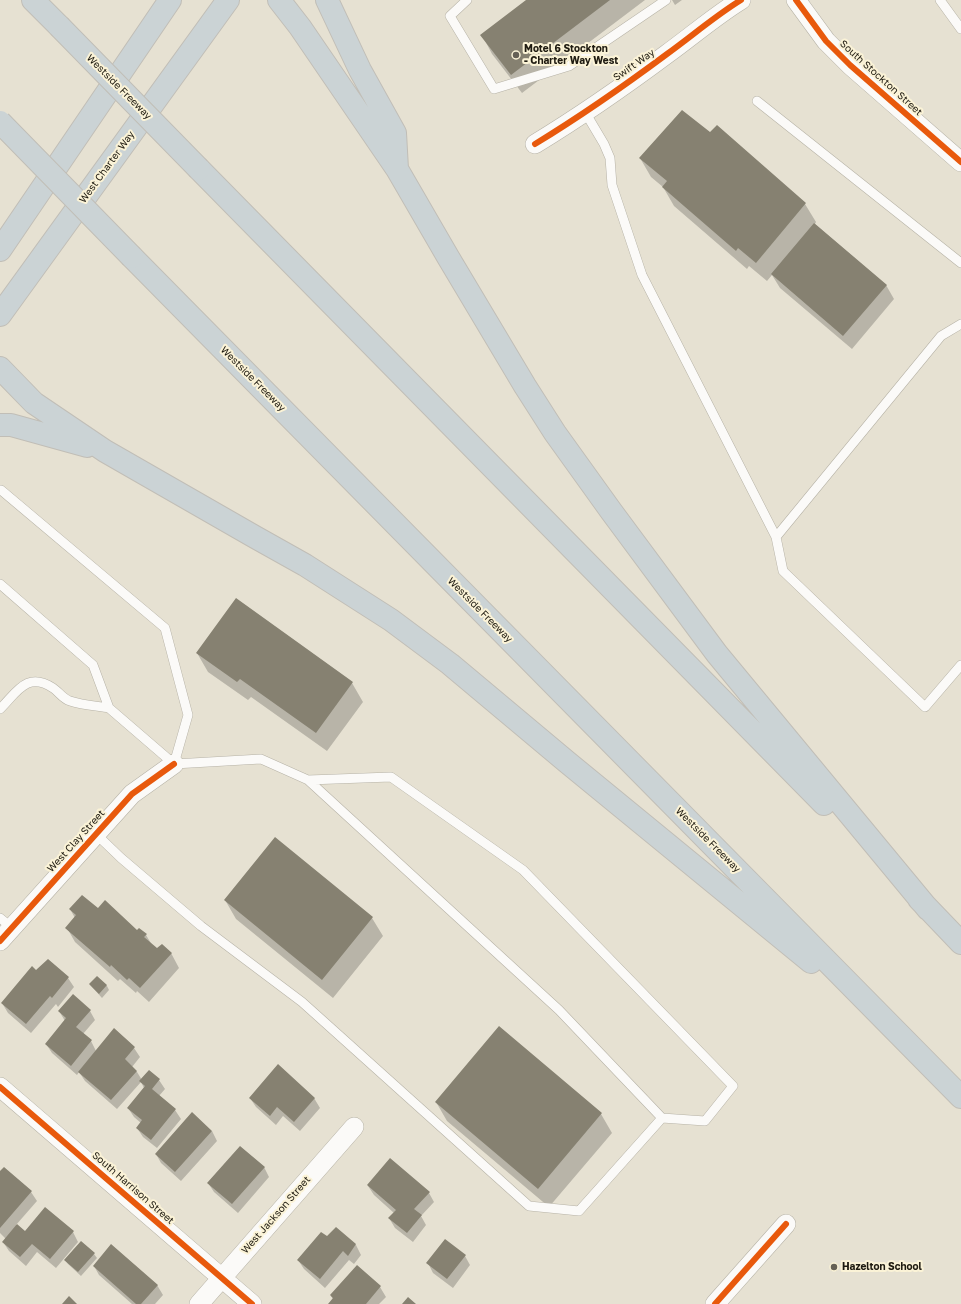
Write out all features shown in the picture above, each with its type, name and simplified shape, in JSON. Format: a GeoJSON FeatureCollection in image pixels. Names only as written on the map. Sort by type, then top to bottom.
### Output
{"type":"FeatureCollection","features":[{"type":"Feature","properties":{"kind":"highway","name":"Westside Freeway"},"geometry":{"type":"LineString","coordinates":[[33,0],[961,943]]}},
{"type":"Feature","properties":{"kind":"highway"},"geometry":{"type":"LineString","coordinates":[[0,250],[170,0]]}},
{"type":"Feature","properties":{"kind":"highway","name":"West Charter Way"},"geometry":{"type":"LineString","coordinates":[[0,315],[228,0]]}},
{"type":"Feature","properties":{"kind":"highway"},"geometry":{"type":"LineString","coordinates":[[279,0],[300,27],[397,169],[525,386],[611,511],[717,654],[928,909]]}},
{"type":"Feature","properties":{"kind":"highway"},"geometry":{"type":"LineString","coordinates":[[328,0],[360,70],[395,133],[397,169]]}},
{"type":"Feature","properties":{"kind":"highway","name":"Westside Freeway"},"geometry":{"type":"LineString","coordinates":[[0,122],[961,1097]]}},
{"type":"Feature","properties":{"kind":"highway"},"geometry":{"type":"LineString","coordinates":[[0,368],[34,403],[106,451],[305,565],[397,625],[450,664],[574,768],[902,1037]]}},
{"type":"Feature","properties":{"kind":"highway"},"geometry":{"type":"LineString","coordinates":[[0,425],[12,425],[106,451]]}},
{"type":"Feature","properties":{"kind":"street","name":"Swift Way"},"geometry":{"type":"LineString","coordinates":[[535,144],[585,112],[723,11],[742,0]]}},
{"type":"Feature","properties":{"kind":"street","name":"South Stockton Street"},"geometry":{"type":"LineString","coordinates":[[796,0],[826,41],[845,60],[961,162]]}},
{"type":"Feature","properties":{"kind":"street","name":"West Clay Street"},"geometry":{"type":"LineString","coordinates":[[4,929],[96,834],[132,794],[174,764]]}},
{"type":"Feature","properties":{"kind":"street","name":"South Harrison Street"},"geometry":{"type":"LineString","coordinates":[[0,1087],[252,1304]]}},
{"type":"Feature","properties":{"kind":"street","name":"West Jackson Street"},"geometry":{"type":"LineString","coordinates":[[199,1304],[354,1127]]}},
{"type":"Feature","properties":{"kind":"street"},"geometry":{"type":"LineString","coordinates":[[715,1304],[786,1224]]}},
{"type":"Feature","properties":{"kind":"lane"},"geometry":{"type":"LineString","coordinates":[[468,0],[450,16],[494,88],[569,66],[666,0]]}},
{"type":"Feature","properties":{"kind":"lane"},"geometry":{"type":"LineString","coordinates":[[940,0],[961,29]]}},
{"type":"Feature","properties":{"kind":"lane"},"geometry":{"type":"LineString","coordinates":[[757,101],[961,263]]}},
{"type":"Feature","properties":{"kind":"lane"},"geometry":{"type":"LineString","coordinates":[[585,112],[604,144],[610,158],[612,185],[642,275],[776,538],[783,571],[926,707],[961,665]]}},
{"type":"Feature","properties":{"kind":"lane"},"geometry":{"type":"LineString","coordinates":[[776,538],[941,336],[961,324]]}},
{"type":"Feature","properties":{"kind":"lane"},"geometry":{"type":"LineString","coordinates":[[1,490],[164,628],[188,715],[174,764]]}},
{"type":"Feature","properties":{"kind":"lane"},"geometry":{"type":"LineString","coordinates":[[0,584],[93,665],[110,708],[174,764],[261,758],[308,780],[559,1010],[662,1118],[705,1121],[733,1086],[523,870],[391,777],[308,780]]}},
{"type":"Feature","properties":{"kind":"lane"},"geometry":{"type":"LineString","coordinates":[[0,709],[24,684],[37,681],[55,689],[68,701],[110,708]]}},
{"type":"Feature","properties":{"kind":"lane"},"geometry":{"type":"LineString","coordinates":[[96,834],[121,858],[201,926],[302,1002],[529,1206],[579,1212],[662,1118]]}},
{"type":"Feature","properties":{"kind":"building","name":"Motel 6 Stockton - Charter Way West"},"geometry":{"type":"Polygon","coordinates":[[[526,0],[610,0],[511,75],[480,35],[526,0]]]}},
{"type":"Feature","properties":{"kind":"building"},"geometry":{"type":"Polygon","coordinates":[[[682,110],[710,132],[717,125],[806,203],[756,263],[738,248],[736,251],[662,187],[667,181],[639,158],[682,110]]]}},
{"type":"Feature","properties":{"kind":"building"},"geometry":{"type":"Polygon","coordinates":[[[814,223],[887,285],[843,336],[771,274],[814,223]]]}},
{"type":"Feature","properties":{"kind":"building"},"geometry":{"type":"Polygon","coordinates":[[[236,598],[353,682],[316,733],[240,679],[237,682],[196,653],[236,598]]]}},
{"type":"Feature","properties":{"kind":"building"},"geometry":{"type":"Polygon","coordinates":[[[275,837],[373,917],[322,980],[224,900],[275,837]]]}},
{"type":"Feature","properties":{"kind":"building"},"geometry":{"type":"Polygon","coordinates":[[[82,895],[98,908],[105,900],[137,930],[139,928],[147,934],[144,937],[157,948],[162,944],[172,953],[140,988],[129,978],[127,980],[111,965],[110,967],[65,928],[76,915],[69,909],[82,895]]]}},
{"type":"Feature","properties":{"kind":"building"},"geometry":{"type":"Polygon","coordinates":[[[48,959],[69,977],[52,998],[50,996],[26,1024],[1,1003],[32,966],[36,970],[48,959]]]}},
{"type":"Feature","properties":{"kind":"building"},"geometry":{"type":"Polygon","coordinates":[[[97,976],[107,985],[99,994],[89,984],[97,976]]]}},
{"type":"Feature","properties":{"kind":"building"},"geometry":{"type":"Polygon","coordinates":[[[73,994],[91,1010],[76,1027],[92,1040],[71,1066],[45,1044],[66,1018],[58,1011],[73,994]]]}},
{"type":"Feature","properties":{"kind":"building"},"geometry":{"type":"Polygon","coordinates":[[[499,1026],[602,1113],[538,1189],[435,1102],[499,1026]]]}},
{"type":"Feature","properties":{"kind":"building"},"geometry":{"type":"Polygon","coordinates":[[[114,1028],[135,1047],[125,1059],[137,1071],[111,1100],[78,1072],[114,1028]]]}},
{"type":"Feature","properties":{"kind":"building"},"geometry":{"type":"Polygon","coordinates":[[[278,1064],[315,1098],[294,1122],[277,1107],[270,1116],[249,1098],[278,1064]]]}},
{"type":"Feature","properties":{"kind":"building"},"geometry":{"type":"Polygon","coordinates":[[[149,1070],[160,1079],[152,1089],[176,1109],[151,1140],[136,1128],[142,1120],[127,1108],[145,1086],[139,1081],[149,1070]]]}},
{"type":"Feature","properties":{"kind":"building"},"geometry":{"type":"Polygon","coordinates":[[[192,1112],[212,1131],[175,1172],[155,1154],[192,1112]]]}},
{"type":"Feature","properties":{"kind":"building"},"geometry":{"type":"Polygon","coordinates":[[[240,1146],[265,1167],[232,1204],[207,1183],[240,1146]]]}},
{"type":"Feature","properties":{"kind":"building"},"geometry":{"type":"Polygon","coordinates":[[[390,1158],[430,1192],[414,1209],[422,1215],[407,1233],[388,1218],[396,1210],[367,1185],[390,1158]]]}},
{"type":"Feature","properties":{"kind":"building"},"geometry":{"type":"Polygon","coordinates":[[[4,1167],[32,1191],[0,1228],[0,1171],[4,1167]]]}},
{"type":"Feature","properties":{"kind":"building"},"geometry":{"type":"Polygon","coordinates":[[[45,1207],[74,1231],[50,1259],[32,1244],[20,1257],[2,1242],[17,1224],[25,1231],[45,1207]]]}},
{"type":"Feature","properties":{"kind":"building"},"geometry":{"type":"Polygon","coordinates":[[[336,1227],[356,1244],[348,1256],[343,1251],[320,1279],[297,1260],[321,1232],[327,1236],[336,1227]]]}},
{"type":"Feature","properties":{"kind":"building"},"geometry":{"type":"Polygon","coordinates":[[[445,1239],[466,1255],[447,1279],[426,1263],[445,1239]]]}},
{"type":"Feature","properties":{"kind":"building"},"geometry":{"type":"Polygon","coordinates":[[[81,1241],[95,1253],[78,1272],[64,1260],[81,1241]]]}},
{"type":"Feature","properties":{"kind":"building"},"geometry":{"type":"Polygon","coordinates":[[[111,1244],[158,1285],[141,1304],[136,1304],[93,1266],[111,1244]]]}},
{"type":"Feature","properties":{"kind":"building"},"geometry":{"type":"Polygon","coordinates":[[[357,1265],[381,1286],[366,1304],[328,1304],[333,1298],[330,1295],[357,1265]]]}},
{"type":"Feature","properties":{"kind":"building"},"geometry":{"type":"Polygon","coordinates":[[[69,1296],[77,1304],[62,1304],[69,1296]]]}},
{"type":"Feature","properties":{"kind":"building"},"geometry":{"type":"Polygon","coordinates":[[[408,1297],[416,1304],[402,1304],[408,1297]]]}},
{"type":"Feature","properties":{"kind":"cycle path"},"geometry":{"type":"LineString","coordinates":[[535,144],[569,123],[618,89],[741,0]]}},
{"type":"Feature","properties":{"kind":"cycle path"},"geometry":{"type":"LineString","coordinates":[[796,0],[826,41],[850,65],[961,162]]}},
{"type":"Feature","properties":{"kind":"cycle path"},"geometry":{"type":"LineString","coordinates":[[0,941],[132,794],[174,764]]}},
{"type":"Feature","properties":{"kind":"cycle path"},"geometry":{"type":"LineString","coordinates":[[0,1087],[252,1304]]}},
{"type":"Feature","properties":{"kind":"cycle path"},"geometry":{"type":"LineString","coordinates":[[715,1304],[786,1224]]}},
{"type":"Feature","properties":{"kind":"place","name":"Motel 6 Stockton - Charter Way West"},"geometry":{"type":"Point","coordinates":[516,55]}},
{"type":"Feature","properties":{"kind":"place","name":"Hazelton School"},"geometry":{"type":"Point","coordinates":[834,1267]}}]}
